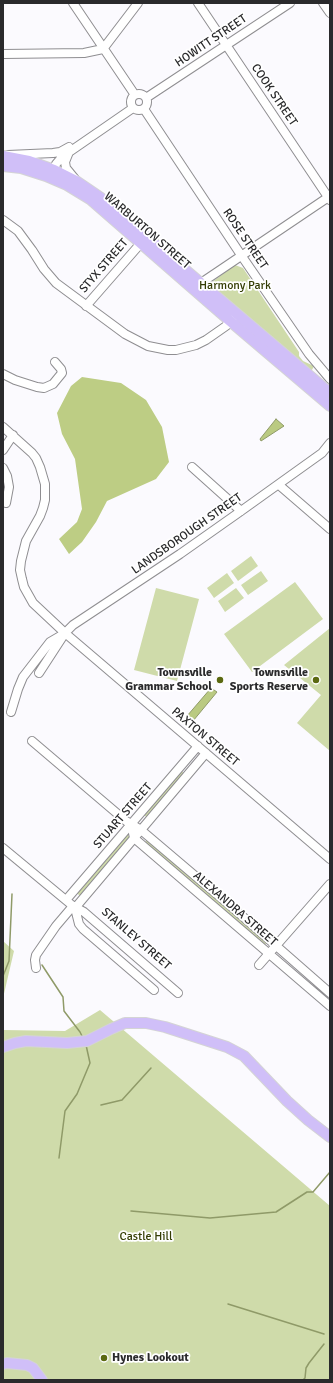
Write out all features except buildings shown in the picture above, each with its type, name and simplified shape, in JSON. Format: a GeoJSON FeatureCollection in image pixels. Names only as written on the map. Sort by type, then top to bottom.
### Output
{"type":"FeatureCollection","features":[{"type":"Feature","properties":{"kind":"main road"},"geometry":{"type":"LineString","coordinates":[[3,156],[29,161],[50,173]]}},
{"type":"Feature","properties":{"kind":"main road"},"geometry":{"type":"LineString","coordinates":[[3,166],[50,173]]}},
{"type":"Feature","properties":{"kind":"main road","name":"WARBURTON STREET"},"geometry":{"type":"LineString","coordinates":[[50,173],[76,181],[107,203],[201,283],[233,318],[330,406]]}},
{"type":"Feature","properties":{"kind":"main road","name":"WARBURTON STREET"},"geometry":{"type":"LineString","coordinates":[[50,173],[90,199],[233,318],[330,393]]}},
{"type":"Feature","properties":{"kind":"main road"},"geometry":{"type":"LineString","coordinates":[[3,1047],[26,1041],[67,1043],[87,1041],[125,1024],[146,1023],[165,1027],[227,1047],[244,1056],[287,1101],[330,1137]]}},
{"type":"Feature","properties":{"kind":"main road"},"geometry":{"type":"LineString","coordinates":[[3,1364],[8,1363],[27,1365],[33,1368],[42,1380]]}},
{"type":"Feature","properties":{"kind":"street"},"geometry":{"type":"LineString","coordinates":[[73,3],[135,95]]}},
{"type":"Feature","properties":{"kind":"street"},"geometry":{"type":"LineString","coordinates":[[3,54],[84,53],[103,49],[138,3]]}},
{"type":"Feature","properties":{"kind":"street","name":"COOK STREET"},"geometry":{"type":"LineString","coordinates":[[198,3],[329,198]]}},
{"type":"Feature","properties":{"kind":"street","name":"HOWITT STREET"},"geometry":{"type":"LineString","coordinates":[[146,98],[290,3]]}},
{"type":"Feature","properties":{"kind":"street"},"geometry":{"type":"LineString","coordinates":[[323,3],[330,13]]}},
{"type":"Feature","properties":{"kind":"street"},"geometry":{"type":"LineString","coordinates":[[50,173],[59,159],[81,142],[133,108],[140,110],[144,109],[147,104],[146,98],[140,94],[135,95]]}},
{"type":"Feature","properties":{"kind":"street"},"geometry":{"type":"LineString","coordinates":[[133,108],[131,101],[135,95]]}},
{"type":"Feature","properties":{"kind":"street","name":"ROSE STREET"},"geometry":{"type":"LineString","coordinates":[[144,109],[310,354],[330,379]]}},
{"type":"Feature","properties":{"kind":"street"},"geometry":{"type":"LineString","coordinates":[[50,173],[56,156],[60,152],[81,142]]}},
{"type":"Feature","properties":{"kind":"street"},"geometry":{"type":"LineString","coordinates":[[3,156],[60,152]]}},
{"type":"Feature","properties":{"kind":"street"},"geometry":{"type":"LineString","coordinates":[[69,152],[66,168],[76,181]]}},
{"type":"Feature","properties":{"kind":"street"},"geometry":{"type":"LineString","coordinates":[[201,283],[329,198]]}},
{"type":"Feature","properties":{"kind":"street"},"geometry":{"type":"LineString","coordinates":[[3,220],[18,231],[44,269],[56,283],[133,339],[148,346],[168,350],[182,349],[196,345],[206,340],[233,318]]}},
{"type":"Feature","properties":{"kind":"street","name":"STYX STREET"},"geometry":{"type":"LineString","coordinates":[[86,306],[141,242]]}},
{"type":"Feature","properties":{"kind":"street"},"geometry":{"type":"LineString","coordinates":[[3,374],[15,380],[44,388],[53,384],[60,376],[61,369],[55,362]]}},
{"type":"Feature","properties":{"kind":"street","name":"PAXTON STREET"},"geometry":{"type":"LineString","coordinates":[[3,427],[36,458],[45,484],[43,508],[22,551],[20,570],[24,587],[33,603],[65,633],[330,859]]}},
{"type":"Feature","properties":{"kind":"street"},"geometry":{"type":"LineString","coordinates":[[3,450],[13,435]]}},
{"type":"Feature","properties":{"kind":"street","name":"LANDSBOROUGH STREET"},"geometry":{"type":"LineString","coordinates":[[11,712],[23,677],[50,642],[279,485],[326,451],[330,443]]}},
{"type":"Feature","properties":{"kind":"street"},"geometry":{"type":"LineString","coordinates":[[192,467],[241,511]]}},
{"type":"Feature","properties":{"kind":"street"},"geometry":{"type":"LineString","coordinates":[[3,468],[7,476],[9,487],[6,503]]}},
{"type":"Feature","properties":{"kind":"street"},"geometry":{"type":"LineString","coordinates":[[279,485],[330,529]]}},
{"type":"Feature","properties":{"kind":"street","name":"LANDSBOROUGH STREET"},"geometry":{"type":"LineString","coordinates":[[39,674],[65,633]]}},
{"type":"Feature","properties":{"kind":"street","name":"ALEXANDRA STREET"},"geometry":{"type":"LineString","coordinates":[[32,741],[131,825],[141,830],[330,993]]}},
{"type":"Feature","properties":{"kind":"street","name":"STUART STREET"},"geometry":{"type":"LineString","coordinates":[[66,900],[198,746]]}},
{"type":"Feature","properties":{"kind":"street","name":"STUART STREET"},"geometry":{"type":"LineString","coordinates":[[36,968],[36,955],[56,926],[141,830],[206,753]]}},
{"type":"Feature","properties":{"kind":"street"},"geometry":{"type":"LineString","coordinates":[[131,825],[134,838]]}},
{"type":"Feature","properties":{"kind":"street","name":"ALEXANDRA STREET"},"geometry":{"type":"LineString","coordinates":[[134,838],[330,1006]]}},
{"type":"Feature","properties":{"kind":"street","name":"STANLEY STREET"},"geometry":{"type":"LineString","coordinates":[[3,848],[74,907],[84,912],[178,993]]}},
{"type":"Feature","properties":{"kind":"street"},"geometry":{"type":"LineString","coordinates":[[259,965],[330,884]]}},
{"type":"Feature","properties":{"kind":"street"},"geometry":{"type":"LineString","coordinates":[[74,907],[79,924],[83,929],[154,990]]}},
{"type":"Feature","properties":{"kind":"green space","name":"Harmony Park"},"geometry":{"type":"Polygon","coordinates":[[[235,265],[243,268],[299,352],[299,356],[303,361],[314,366],[311,372],[213,289],[212,282],[235,265]]]}},
{"type":"Feature","properties":{"kind":"green space"},"geometry":{"type":"Polygon","coordinates":[[[251,556],[258,566],[238,581],[231,571],[251,556]]]}},
{"type":"Feature","properties":{"kind":"green space"},"geometry":{"type":"Polygon","coordinates":[[[261,571],[268,581],[248,595],[241,585],[261,571]]]}},
{"type":"Feature","properties":{"kind":"green space"},"geometry":{"type":"Polygon","coordinates":[[[227,573],[234,583],[214,598],[207,588],[227,573]]]}},
{"type":"Feature","properties":{"kind":"green space"},"geometry":{"type":"Polygon","coordinates":[[[295,582],[323,619],[252,672],[224,634],[295,582]]]}},
{"type":"Feature","properties":{"kind":"green space"},"geometry":{"type":"Polygon","coordinates":[[[156,588],[199,599],[177,681],[134,670],[156,588]]]}},
{"type":"Feature","properties":{"kind":"green space"},"geometry":{"type":"Polygon","coordinates":[[[236,588],[244,598],[225,612],[218,601],[236,588]]]}},
{"type":"Feature","properties":{"kind":"green space","name":"Townsville Sports Reserve"},"geometry":{"type":"Polygon","coordinates":[[[330,628],[330,751],[297,723],[321,695],[284,665],[330,628]]]}},
{"type":"Feature","properties":{"kind":"green space"},"geometry":{"type":"Polygon","coordinates":[[[180,770],[185,774],[147,817],[145,816],[144,815],[180,770]]]}},
{"type":"Feature","properties":{"kind":"green space"},"geometry":{"type":"Polygon","coordinates":[[[127,834],[130,837],[80,896],[77,893],[127,834]]]}},
{"type":"Feature","properties":{"kind":"green space"},"geometry":{"type":"Polygon","coordinates":[[[148,839],[260,934],[267,943],[264,945],[143,844],[148,839]]]}},
{"type":"Feature","properties":{"kind":"green space"},"geometry":{"type":"Polygon","coordinates":[[[3,941],[14,951],[3,998],[3,941]]]}},
{"type":"Feature","properties":{"kind":"green space","name":"Castle Hill"},"geometry":{"type":"Polygon","coordinates":[[[100,1010],[330,1206],[330,1380],[3,1380],[3,1030],[65,1031],[100,1010]]]}},
{"type":"Feature","properties":{"kind":"shaded area"},"geometry":{"type":"Polygon","coordinates":[[[82,377],[121,383],[146,400],[162,427],[169,462],[156,479],[107,501],[96,522],[82,542],[69,554],[59,539],[77,522],[82,509],[75,459],[62,434],[57,413],[71,386],[82,377]]]}},
{"type":"Feature","properties":{"kind":"shaded area"},"geometry":{"type":"Polygon","coordinates":[[[276,419],[284,426],[261,441],[260,439],[276,419]]]}},
{"type":"Feature","properties":{"kind":"shaded area"},"geometry":{"type":"Polygon","coordinates":[[[211,688],[217,692],[193,721],[187,716],[211,688]]]}},
{"type":"Feature","properties":{"kind":"waterway"},"geometry":{"type":"LineString","coordinates":[[3,976],[9,961],[12,894]]}},
{"type":"Feature","properties":{"kind":"waterway"},"geometry":{"type":"LineString","coordinates":[[42,965],[63,997],[64,1011],[83,1038]]}},
{"type":"Feature","properties":{"kind":"waterway"},"geometry":{"type":"LineString","coordinates":[[59,1158],[65,1111],[77,1094],[90,1063],[86,1045]]}},
{"type":"Feature","properties":{"kind":"waterway"},"geometry":{"type":"LineString","coordinates":[[101,1105],[122,1100],[151,1068]]}},
{"type":"Feature","properties":{"kind":"waterway"},"geometry":{"type":"LineString","coordinates":[[131,1211],[210,1218],[276,1212],[307,1192],[313,1192],[330,1172]]}},
{"type":"Feature","properties":{"kind":"waterway"},"geometry":{"type":"LineString","coordinates":[[228,1304],[324,1334]]}},
{"type":"Feature","properties":{"kind":"waterway"},"geometry":{"type":"LineString","coordinates":[[303,1380],[305,1378],[306,1368],[324,1344]]}},
{"type":"Feature","properties":{"kind":"place","name":"Townsville Grammar School"},"geometry":{"type":"Point","coordinates":[220,680]}},
{"type":"Feature","properties":{"kind":"place","name":"Townsville Sports Reserve"},"geometry":{"type":"Point","coordinates":[316,680]}},
{"type":"Feature","properties":{"kind":"place","name":"Hynes Lookout"},"geometry":{"type":"Point","coordinates":[104,1358]}}]}
